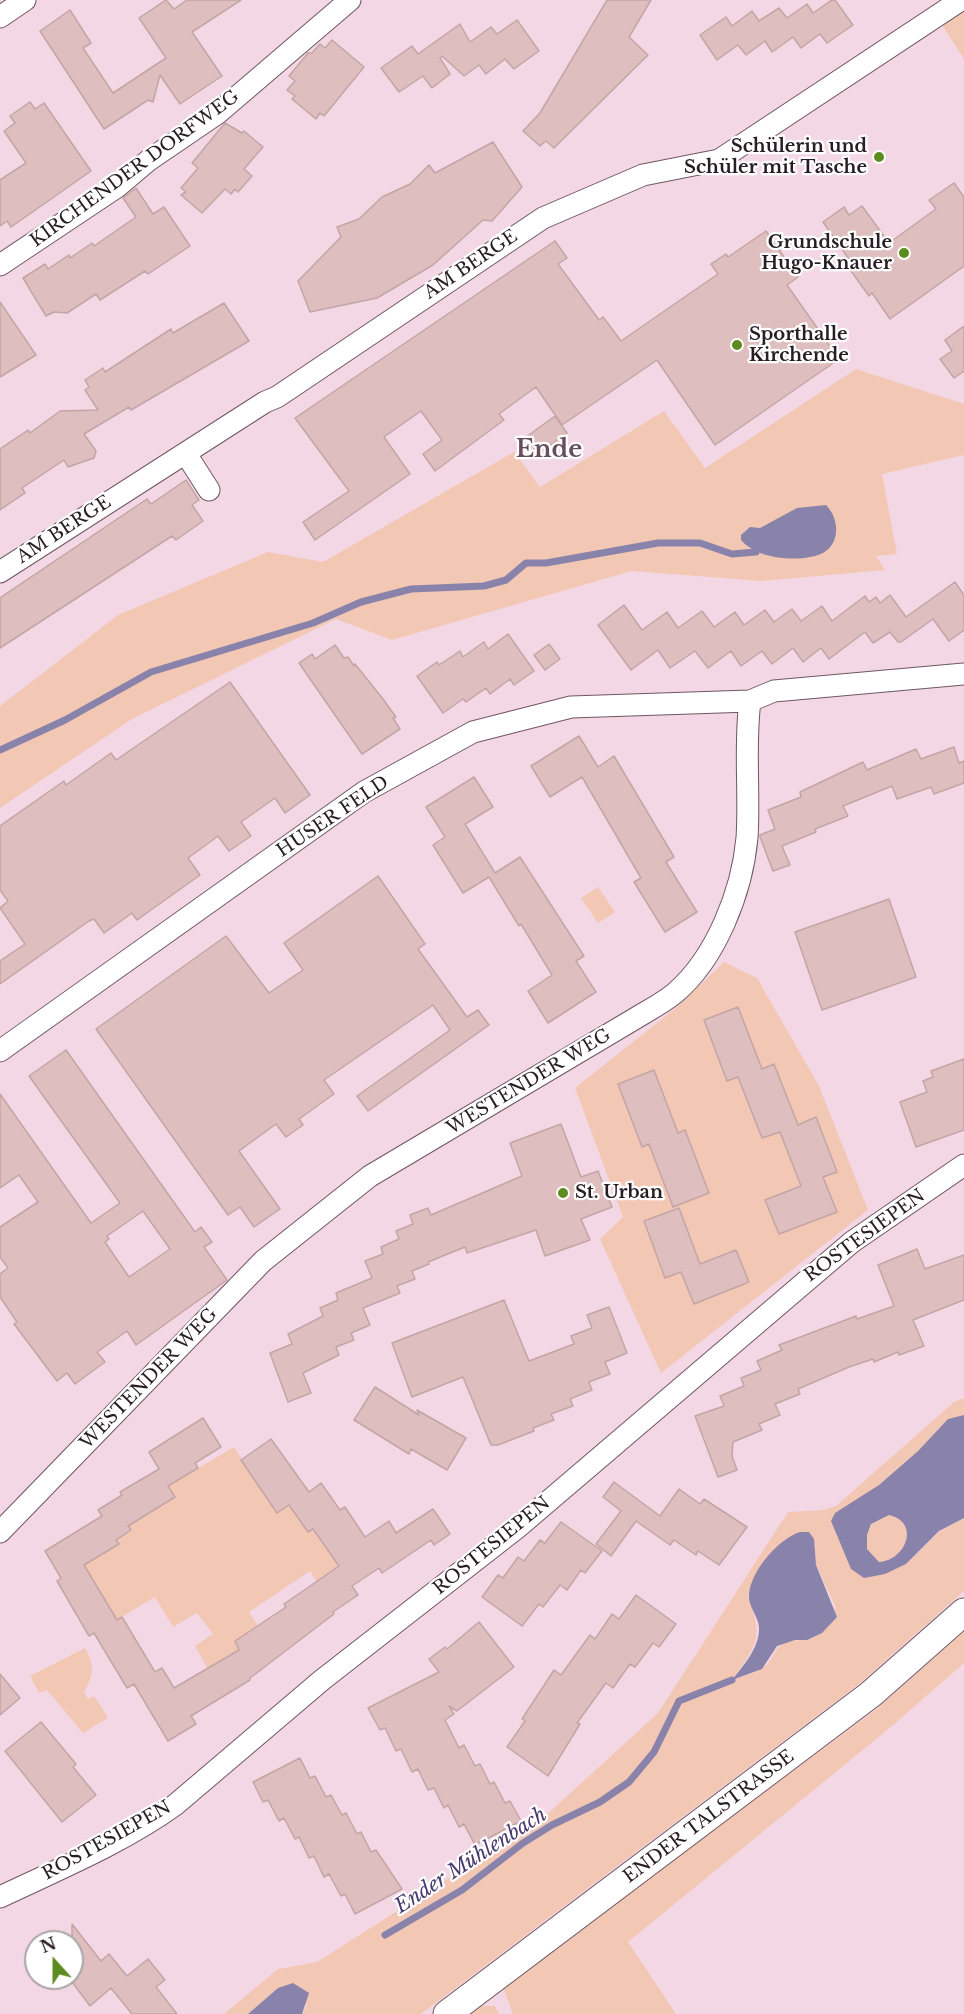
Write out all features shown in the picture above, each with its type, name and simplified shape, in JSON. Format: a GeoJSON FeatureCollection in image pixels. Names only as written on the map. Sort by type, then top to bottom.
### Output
{"type":"FeatureCollection","features":[{"type":"Feature","properties":{"kind":"main road","name":"ENDER TALSTRASSE"},"geometry":{"type":"LineString","coordinates":[[447,2014],[871,1694],[964,1612]]}},
{"type":"Feature","properties":{"kind":"street"},"geometry":{"type":"LineString","coordinates":[[0,17],[25,0]]}},
{"type":"Feature","properties":{"kind":"street","name":"KIRCHENDER DORFWEG"},"geometry":{"type":"LineString","coordinates":[[0,265],[117,187],[149,160],[202,125],[350,0]]}},
{"type":"Feature","properties":{"kind":"street","name":"AM BERGE"},"geometry":{"type":"LineString","coordinates":[[0,572],[277,397],[543,218],[643,175],[719,160],[961,0]]}},
{"type":"Feature","properties":{"kind":"street"},"geometry":{"type":"LineString","coordinates":[[186,454],[208,490]]}},
{"type":"Feature","properties":{"kind":"street"},"geometry":{"type":"LineString","coordinates":[[750,701],[774,691],[964,674]]}},
{"type":"Feature","properties":{"kind":"street","name":"HUSER FELD"},"geometry":{"type":"LineString","coordinates":[[0,1052],[364,792],[473,732],[571,707],[750,701]]}},
{"type":"Feature","properties":{"kind":"street","name":"WESTENDER WEG"},"geometry":{"type":"LineString","coordinates":[[0,1532],[263,1261],[370,1176],[636,1018],[674,994],[687,981],[704,960],[722,930],[735,890],[747,839],[746,729],[750,701]]}},
{"type":"Feature","properties":{"kind":"street","name":"ROSTESIEPEN"},"geometry":{"type":"LineString","coordinates":[[0,1897],[69,1864],[159,1816],[174,1805],[322,1680],[517,1528],[852,1242],[964,1165]]}},
{"type":"Feature","properties":{"kind":"shaded area"},"geometry":{"type":"Polygon","coordinates":[[[964,5],[964,59],[941,23],[964,5]]]}},
{"type":"Feature","properties":{"kind":"shaded area"},"geometry":{"type":"Polygon","coordinates":[[[856,369],[964,404],[964,455],[882,474],[897,554],[876,556],[885,570],[761,581],[632,571],[392,640],[336,619],[132,719],[0,808],[0,706],[118,615],[268,552],[323,562],[514,452],[540,487],[664,411],[705,468],[856,369]]]}},
{"type":"Feature","properties":{"kind":"shaded area"},"geometry":{"type":"Polygon","coordinates":[[[826,505],[834,518],[836,534],[830,548],[824,553],[796,559],[775,557],[756,551],[741,540],[741,535],[750,527],[760,528],[797,508],[826,505]]]}},
{"type":"Feature","properties":{"kind":"shaded area"},"geometry":{"type":"Polygon","coordinates":[[[598,887],[615,912],[598,923],[581,898],[598,887]]]}},
{"type":"Feature","properties":{"kind":"shaded area"},"geometry":{"type":"Polygon","coordinates":[[[724,962],[757,978],[819,1086],[868,1210],[661,1373],[600,1239],[623,1217],[575,1088],[677,1007],[724,962]]]}},
{"type":"Feature","properties":{"kind":"shaded area"},"geometry":{"type":"Polygon","coordinates":[[[964,1398],[964,1415],[948,1419],[918,1451],[879,1485],[851,1569],[906,1564],[940,1531],[964,1518],[964,1591],[859,1684],[421,2014],[302,2014],[307,2005],[278,1988],[248,2014],[224,2014],[278,1969],[317,1962],[542,1819],[658,1713],[788,1512],[824,1510],[836,1506],[954,1402],[964,1398]],[[814,1539],[748,1596],[756,1623],[756,1641],[733,1680],[761,1669],[777,1649],[786,1642],[807,1640],[836,1608],[816,1565],[814,1539]]]}},
{"type":"Feature","properties":{"kind":"shaded area"},"geometry":{"type":"Polygon","coordinates":[[[964,1415],[964,1518],[939,1531],[906,1564],[885,1574],[864,1578],[851,1569],[831,1521],[835,1513],[879,1485],[918,1451],[948,1419],[964,1415]],[[889,1515],[871,1524],[867,1535],[867,1549],[879,1562],[889,1560],[903,1548],[907,1532],[899,1519],[889,1515]]]}},
{"type":"Feature","properties":{"kind":"shaded area"},"geometry":{"type":"Polygon","coordinates":[[[234,1447],[276,1513],[289,1505],[308,1532],[313,1529],[339,1566],[317,1582],[310,1571],[249,1612],[258,1626],[236,1641],[239,1650],[208,1669],[195,1646],[213,1634],[197,1613],[173,1627],[155,1597],[117,1620],[84,1565],[118,1543],[116,1539],[131,1530],[128,1526],[175,1497],[168,1486],[234,1447]]]}},
{"type":"Feature","properties":{"kind":"shaded area"},"geometry":{"type":"Polygon","coordinates":[[[889,1515],[899,1519],[904,1525],[907,1532],[906,1540],[897,1555],[879,1562],[867,1549],[867,1535],[871,1524],[889,1515]]]}},
{"type":"Feature","properties":{"kind":"shaded area"},"geometry":{"type":"Polygon","coordinates":[[[800,1532],[809,1532],[814,1539],[816,1565],[837,1617],[822,1633],[807,1640],[795,1640],[777,1646],[762,1669],[732,1680],[750,1655],[759,1634],[758,1623],[749,1599],[754,1576],[774,1549],[800,1532]]]}},
{"type":"Feature","properties":{"kind":"shaded area"},"geometry":{"type":"Polygon","coordinates":[[[964,1631],[964,1663],[892,1726],[628,1942],[676,2014],[513,2014],[503,1987],[878,1708],[964,1631]]]}},
{"type":"Feature","properties":{"kind":"shaded area"},"geometry":{"type":"Polygon","coordinates":[[[85,1648],[92,1670],[84,1692],[88,1699],[94,1696],[108,1718],[83,1733],[47,1690],[39,1693],[30,1676],[85,1648]]]}},
{"type":"Feature","properties":{"kind":"shaded area"},"geometry":{"type":"Polygon","coordinates":[[[293,1983],[309,1993],[302,2014],[248,2014],[278,1988],[293,1983]]]}},
{"type":"Feature","properties":{"kind":"shaded area"},"geometry":{"type":"Polygon","coordinates":[[[480,2006],[495,2006],[499,2014],[469,2014],[480,2006]]]}},
{"type":"Feature","properties":{"kind":"building"},"geometry":{"type":"Polygon","coordinates":[[[166,0],[174,9],[187,0],[241,0],[192,32],[222,76],[180,104],[160,75],[153,102],[148,100],[104,129],[40,31],[70,10],[91,43],[83,48],[113,93],[166,58],[139,18],[166,0]]]}},
{"type":"Feature","properties":{"kind":"building"},"geometry":{"type":"Polygon","coordinates":[[[607,0],[651,0],[629,37],[648,55],[554,148],[546,141],[540,146],[523,131],[540,113],[607,0]]]}},
{"type":"Feature","properties":{"kind":"building"},"geometry":{"type":"Polygon","coordinates":[[[835,0],[853,25],[827,43],[820,34],[801,48],[793,37],[772,52],[765,41],[746,55],[738,45],[717,60],[700,35],[726,17],[732,26],[752,11],[759,21],[779,8],[787,18],[807,4],[813,13],[835,0]]]}},
{"type":"Feature","properties":{"kind":"building"},"geometry":{"type":"Polygon","coordinates":[[[517,20],[539,51],[514,69],[505,59],[486,74],[479,65],[464,76],[442,56],[440,58],[450,74],[432,88],[423,76],[399,92],[381,68],[412,46],[418,54],[460,24],[470,42],[491,27],[497,34],[517,20]]]}},
{"type":"Feature","properties":{"kind":"building"},"geometry":{"type":"Polygon","coordinates":[[[332,40],[364,67],[324,116],[320,113],[316,119],[292,99],[295,96],[287,90],[295,81],[289,76],[308,53],[312,53],[320,44],[325,48],[332,40]]]}},
{"type":"Feature","properties":{"kind":"building"},"geometry":{"type":"Polygon","coordinates":[[[30,102],[35,109],[44,103],[91,171],[11,227],[7,221],[0,226],[0,180],[26,163],[4,131],[15,123],[10,116],[30,102]]]}},
{"type":"Feature","properties":{"kind":"building"},"geometry":{"type":"Polygon","coordinates":[[[225,123],[242,133],[244,131],[263,147],[244,169],[252,176],[238,192],[235,189],[231,194],[225,189],[202,213],[181,195],[186,192],[181,188],[198,168],[192,163],[225,123]]]}},
{"type":"Feature","properties":{"kind":"building"},"geometry":{"type":"Polygon","coordinates":[[[493,142],[522,187],[492,221],[483,220],[433,265],[377,298],[310,312],[298,281],[341,237],[337,227],[359,219],[382,197],[410,184],[429,165],[435,173],[493,142]]]}},
{"type":"Feature","properties":{"kind":"building","name":"Grundschule Hugo-Knauer"},"geometry":{"type":"Polygon","coordinates":[[[954,183],[964,197],[964,266],[890,319],[872,293],[869,296],[851,271],[855,268],[823,222],[844,207],[849,215],[862,206],[889,243],[936,209],[929,200],[954,183]]]}},
{"type":"Feature","properties":{"kind":"building"},"geometry":{"type":"Polygon","coordinates":[[[136,188],[153,214],[164,207],[190,246],[148,274],[145,271],[100,300],[96,294],[67,313],[54,312],[46,316],[23,278],[45,264],[48,269],[92,243],[94,246],[136,217],[123,198],[136,188]]]}},
{"type":"Feature","properties":{"kind":"building"},"geometry":{"type":"Polygon","coordinates":[[[766,231],[798,277],[787,285],[839,359],[715,445],[657,360],[562,425],[536,387],[499,414],[504,420],[435,471],[423,454],[442,440],[421,411],[384,437],[410,474],[315,540],[303,522],[349,491],[295,418],[555,241],[567,258],[558,264],[599,320],[603,317],[621,341],[718,274],[711,264],[726,254],[728,257],[766,231]]]}},
{"type":"Feature","properties":{"kind":"building"},"geometry":{"type":"Polygon","coordinates":[[[0,302],[36,355],[0,377],[0,302]]]}},
{"type":"Feature","properties":{"kind":"building"},"geometry":{"type":"Polygon","coordinates":[[[224,303],[249,341],[131,410],[129,407],[84,434],[96,451],[94,458],[68,467],[64,460],[22,488],[25,493],[0,510],[0,449],[28,430],[30,433],[60,411],[98,410],[85,390],[89,387],[85,380],[103,368],[105,372],[171,329],[173,333],[224,303]]]}},
{"type":"Feature","properties":{"kind":"building"},"geometry":{"type":"Polygon","coordinates":[[[964,326],[964,371],[954,378],[940,359],[952,351],[945,340],[964,326]]]}},
{"type":"Feature","properties":{"kind":"building"},"geometry":{"type":"Polygon","coordinates":[[[555,416],[567,433],[538,454],[526,437],[555,416]]]}},
{"type":"Feature","properties":{"kind":"building"},"geometry":{"type":"Polygon","coordinates":[[[186,480],[199,500],[192,505],[203,521],[176,540],[172,536],[0,648],[0,598],[147,499],[151,504],[186,480]]]}},
{"type":"Feature","properties":{"kind":"building"},"geometry":{"type":"Polygon","coordinates":[[[955,582],[964,595],[964,630],[949,641],[933,619],[901,642],[898,642],[890,632],[873,643],[865,632],[829,659],[821,648],[803,662],[793,648],[772,664],[762,651],[741,666],[731,651],[708,668],[695,651],[670,668],[658,650],[631,670],[598,625],[624,605],[642,630],[667,612],[678,628],[702,611],[714,627],[735,612],[744,625],[765,610],[774,622],[792,609],[801,621],[822,606],[832,621],[865,596],[869,602],[876,597],[880,603],[890,595],[906,617],[955,582]]]}},
{"type":"Feature","properties":{"kind":"building"},"geometry":{"type":"Polygon","coordinates":[[[508,634],[534,671],[514,685],[510,679],[490,694],[486,688],[466,702],[463,699],[443,713],[417,676],[437,662],[439,665],[460,651],[463,657],[484,642],[488,649],[508,634]]]}},
{"type":"Feature","properties":{"kind":"building"},"geometry":{"type":"Polygon","coordinates":[[[549,644],[560,659],[545,670],[534,655],[549,644]]]}},
{"type":"Feature","properties":{"kind":"building"},"geometry":{"type":"Polygon","coordinates":[[[335,645],[344,658],[348,657],[354,666],[355,664],[383,699],[396,717],[393,718],[400,729],[362,754],[299,663],[312,654],[315,659],[335,645]]]}},
{"type":"Feature","properties":{"kind":"building"},"geometry":{"type":"Polygon","coordinates":[[[230,682],[310,795],[285,813],[275,798],[241,822],[251,836],[229,851],[218,836],[188,858],[200,875],[137,920],[132,913],[104,933],[94,919],[89,921],[0,984],[0,961],[25,944],[0,908],[8,901],[0,890],[0,826],[64,781],[66,785],[111,753],[116,760],[230,682]]]}},
{"type":"Feature","properties":{"kind":"building"},"geometry":{"type":"Polygon","coordinates":[[[579,736],[598,767],[614,756],[674,857],[666,862],[697,912],[665,932],[634,882],[641,878],[582,777],[550,797],[531,766],[579,736]]]}},
{"type":"Feature","properties":{"kind":"building"},"geometry":{"type":"Polygon","coordinates":[[[954,747],[959,763],[964,761],[964,783],[934,794],[931,787],[897,799],[892,786],[843,806],[848,816],[815,829],[816,832],[782,846],[790,865],[773,871],[760,837],[775,829],[768,810],[801,797],[800,792],[863,762],[867,770],[916,749],[921,759],[954,747]]]}},
{"type":"Feature","properties":{"kind":"building"},"geometry":{"type":"Polygon","coordinates":[[[474,777],[493,807],[465,824],[495,873],[520,857],[584,956],[576,961],[596,992],[548,1023],[528,991],[552,975],[521,924],[519,926],[489,877],[463,893],[433,845],[445,837],[426,807],[474,777]]]}},
{"type":"Feature","properties":{"kind":"building"},"geometry":{"type":"Polygon","coordinates":[[[378,876],[425,944],[418,949],[467,1017],[478,1010],[489,1025],[368,1111],[357,1096],[450,1030],[433,1005],[324,1080],[334,1094],[299,1119],[303,1125],[286,1137],[276,1124],[239,1151],[280,1209],[254,1227],[240,1207],[228,1215],[96,1029],[226,936],[269,993],[303,970],[284,943],[378,876]]]}},
{"type":"Feature","properties":{"kind":"building"},"geometry":{"type":"Polygon","coordinates":[[[889,899],[916,977],[822,1010],[795,932],[889,899]]]}},
{"type":"Feature","properties":{"kind":"building"},"geometry":{"type":"Polygon","coordinates":[[[738,1007],[762,1069],[774,1064],[798,1125],[816,1117],[837,1172],[823,1177],[837,1212],[779,1234],[765,1200],[801,1186],[780,1132],[762,1138],[738,1077],[727,1081],[704,1020],[738,1007]]]}},
{"type":"Feature","properties":{"kind":"building"},"geometry":{"type":"Polygon","coordinates":[[[66,1050],[195,1232],[201,1227],[212,1242],[204,1247],[227,1280],[136,1345],[127,1331],[97,1352],[105,1362],[75,1384],[67,1373],[57,1381],[14,1324],[17,1322],[0,1297],[0,1274],[8,1268],[0,1257],[0,1227],[38,1202],[19,1175],[0,1188],[0,1094],[91,1223],[120,1203],[29,1076],[66,1050]],[[143,1211],[107,1236],[109,1239],[105,1242],[129,1277],[170,1249],[143,1211]]]}},
{"type":"Feature","properties":{"kind":"building"},"geometry":{"type":"Polygon","coordinates":[[[964,1059],[964,1130],[916,1147],[900,1102],[927,1092],[923,1081],[933,1077],[931,1071],[964,1059]]]}},
{"type":"Feature","properties":{"kind":"building"},"geometry":{"type":"Polygon","coordinates":[[[654,1070],[678,1133],[685,1130],[709,1193],[673,1207],[649,1144],[642,1147],[618,1084],[654,1070]]]}},
{"type":"Feature","properties":{"kind":"building"},"geometry":{"type":"Polygon","coordinates":[[[561,1124],[581,1177],[598,1171],[612,1207],[581,1219],[590,1240],[545,1256],[536,1230],[467,1253],[465,1247],[428,1262],[429,1264],[412,1271],[415,1279],[397,1286],[400,1293],[363,1308],[370,1325],[351,1333],[354,1340],[336,1347],[339,1355],[303,1373],[311,1393],[288,1402],[270,1353],[292,1344],[288,1334],[323,1316],[320,1308],[338,1300],[336,1293],[372,1278],[365,1261],[383,1254],[381,1247],[399,1239],[396,1231],[413,1224],[410,1215],[428,1208],[431,1215],[522,1176],[510,1143],[561,1124]]]}},
{"type":"Feature","properties":{"kind":"building"},"geometry":{"type":"Polygon","coordinates":[[[679,1208],[700,1264],[736,1250],[749,1282],[694,1304],[681,1272],[665,1278],[644,1221],[679,1208]]]}},
{"type":"Feature","properties":{"kind":"building"},"geometry":{"type":"Polygon","coordinates":[[[917,1249],[925,1269],[964,1255],[964,1300],[913,1320],[924,1346],[899,1355],[898,1352],[874,1362],[873,1359],[849,1367],[798,1389],[800,1394],[775,1404],[780,1415],[759,1424],[762,1430],[733,1442],[732,1456],[737,1470],[718,1477],[695,1416],[724,1406],[720,1396],[744,1386],[741,1378],[761,1370],[757,1361],[782,1350],[779,1345],[856,1316],[857,1319],[894,1306],[878,1265],[917,1249]]]}},
{"type":"Feature","properties":{"kind":"building"},"geometry":{"type":"Polygon","coordinates":[[[504,1300],[529,1361],[574,1344],[571,1336],[592,1328],[587,1315],[609,1307],[627,1353],[605,1362],[610,1374],[589,1382],[592,1390],[570,1399],[573,1406],[551,1414],[554,1420],[533,1428],[534,1431],[498,1445],[491,1445],[463,1377],[412,1397],[392,1343],[504,1300]]]}},
{"type":"Feature","properties":{"kind":"building"},"geometry":{"type":"Polygon","coordinates":[[[375,1387],[419,1415],[417,1410],[466,1438],[447,1470],[411,1449],[409,1454],[354,1420],[375,1387]]]}},
{"type":"Feature","properties":{"kind":"building"},"geometry":{"type":"Polygon","coordinates":[[[203,1418],[221,1447],[195,1463],[198,1468],[168,1486],[175,1497],[128,1526],[131,1530],[116,1540],[119,1544],[84,1565],[117,1620],[122,1617],[155,1672],[162,1668],[174,1688],[239,1650],[235,1641],[286,1607],[284,1604],[339,1566],[313,1529],[308,1532],[289,1505],[277,1513],[241,1460],[271,1439],[309,1492],[321,1483],[340,1510],[345,1507],[365,1537],[389,1521],[396,1533],[433,1509],[450,1534],[434,1545],[431,1540],[382,1573],[379,1568],[352,1586],[358,1595],[333,1612],[334,1614],[250,1680],[191,1716],[196,1724],[168,1741],[134,1684],[127,1688],[94,1633],[89,1636],[57,1581],[61,1578],[45,1551],[102,1516],[98,1510],[122,1495],[120,1492],[159,1469],[149,1452],[203,1418]]]}},
{"type":"Feature","properties":{"kind":"building"},"geometry":{"type":"Polygon","coordinates":[[[614,1482],[660,1516],[679,1489],[700,1504],[704,1499],[747,1527],[719,1565],[698,1551],[696,1555],[674,1540],[670,1545],[636,1521],[611,1556],[596,1544],[621,1511],[603,1497],[614,1482]]]}},
{"type":"Feature","properties":{"kind":"building"},"geometry":{"type":"Polygon","coordinates":[[[561,1522],[602,1551],[585,1573],[581,1570],[567,1590],[560,1585],[543,1607],[539,1604],[522,1626],[482,1597],[498,1575],[503,1578],[518,1557],[524,1561],[540,1540],[545,1543],[561,1522]]]}},
{"type":"Feature","properties":{"kind":"building"},"geometry":{"type":"Polygon","coordinates":[[[636,1595],[676,1624],[659,1647],[653,1643],[635,1667],[630,1664],[613,1688],[606,1683],[577,1723],[580,1724],[548,1776],[507,1747],[525,1721],[522,1719],[554,1670],[561,1675],[590,1635],[595,1639],[612,1614],[619,1619],[636,1595]]]}},
{"type":"Feature","properties":{"kind":"building"},"geometry":{"type":"Polygon","coordinates":[[[479,1622],[514,1667],[457,1711],[449,1706],[454,1714],[445,1720],[459,1748],[464,1745],[475,1766],[480,1764],[490,1784],[494,1782],[505,1803],[510,1801],[521,1821],[475,1845],[464,1824],[459,1827],[448,1805],[444,1808],[434,1788],[428,1790],[418,1769],[412,1772],[401,1749],[396,1751],[385,1728],[380,1730],[368,1708],[439,1672],[429,1659],[445,1647],[447,1649],[479,1622]]]}},
{"type":"Feature","properties":{"kind":"building"},"geometry":{"type":"Polygon","coordinates":[[[0,1674],[20,1698],[0,1715],[0,1674]]]}},
{"type":"Feature","properties":{"kind":"building"},"geometry":{"type":"Polygon","coordinates":[[[41,1722],[76,1764],[73,1767],[96,1795],[62,1822],[5,1751],[41,1722]]]}},
{"type":"Feature","properties":{"kind":"building"},"geometry":{"type":"Polygon","coordinates":[[[300,1758],[310,1778],[315,1776],[326,1797],[331,1795],[342,1815],[346,1813],[357,1834],[361,1832],[371,1852],[376,1850],[402,1889],[355,1914],[345,1894],[341,1896],[329,1874],[324,1877],[314,1856],[309,1858],[299,1837],[295,1839],[284,1818],[279,1821],[268,1800],[263,1802],[253,1782],[300,1758]]]}},
{"type":"Feature","properties":{"kind":"building"},"geometry":{"type":"Polygon","coordinates":[[[84,1939],[101,1961],[109,1954],[127,1976],[148,1959],[165,1980],[156,1987],[177,2014],[132,2014],[111,1988],[90,2006],[78,1990],[84,1990],[84,1939]]]}},
{"type":"Feature","properties":{"kind":"waterway"},"geometry":{"type":"LineString","coordinates":[[0,750],[65,720],[151,672],[313,623],[361,602],[411,589],[484,586],[506,580],[526,563],[546,563],[658,543],[700,543],[732,554],[756,552]]}},
{"type":"Feature","properties":{"kind":"waterway","name":"Ender Mühlenbach"},"geometry":{"type":"LineString","coordinates":[[385,1935],[462,1890],[523,1843],[552,1825],[600,1802],[629,1782],[654,1752],[679,1701],[732,1680]]}},
{"type":"Feature","properties":{"kind":"place","name":"Schülerin und Schüler mit Tasche"},"geometry":{"type":"Point","coordinates":[879,157]}},
{"type":"Feature","properties":{"kind":"place","name":"Grundschule Hugo-Knauer"},"geometry":{"type":"Point","coordinates":[904,253]}},
{"type":"Feature","properties":{"kind":"place","name":"Sporthalle Kirchende"},"geometry":{"type":"Point","coordinates":[737,345]}},
{"type":"Feature","properties":{"kind":"place","name":"St. Urban"},"geometry":{"type":"Point","coordinates":[563,1193]}},
{"type":"Feature","properties":{"kind":"district","name":"Ende"},"geometry":{"type":"Point","coordinates":[549,450]}}]}
